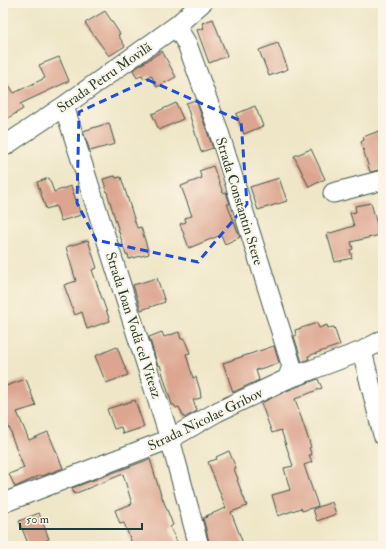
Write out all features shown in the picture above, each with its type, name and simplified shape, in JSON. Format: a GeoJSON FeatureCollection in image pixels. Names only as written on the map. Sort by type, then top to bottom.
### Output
{"type":"FeatureCollection","features":[{"type":"Feature","properties":{"kind":"street","name":"Strada Petru Movilă"},"geometry":{"type":"LineString","coordinates":[[3,147],[64,106],[176,26],[202,3]]}},
{"type":"Feature","properties":{"kind":"street","name":"Strada Constantin Stere"},"geometry":{"type":"LineString","coordinates":[[176,26],[187,44],[218,129],[292,367],[287,379]]}},
{"type":"Feature","properties":{"kind":"street","name":"Strada Ioan Vodă cel Viteaz"},"geometry":{"type":"LineString","coordinates":[[64,106],[170,438],[199,546]]}},
{"type":"Feature","properties":{"kind":"street"},"geometry":{"type":"LineString","coordinates":[[332,193],[383,180]]}},
{"type":"Feature","properties":{"kind":"street","name":"Strada Nicolae Gribov"},"geometry":{"type":"LineString","coordinates":[[3,503],[170,438],[217,412],[287,379],[362,351],[383,340]]}},
{"type":"Feature","properties":{"kind":"street"},"geometry":{"type":"LineString","coordinates":[[362,351],[383,435]]}},
{"type":"Feature","properties":{"kind":"highlighted area"},"geometry":{"type":"Polygon","coordinates":[[[148,80],[241,121],[247,204],[198,262],[96,240],[77,203],[79,112],[148,80]]]}},
{"type":"Feature","properties":{"kind":"building"},"geometry":{"type":"Polygon","coordinates":[[[105,11],[120,34],[118,35],[125,46],[109,56],[85,23],[105,11]]]}},
{"type":"Feature","properties":{"kind":"building"},"geometry":{"type":"Polygon","coordinates":[[[213,19],[227,56],[209,63],[197,30],[204,28],[202,23],[213,19]]]}},
{"type":"Feature","properties":{"kind":"building"},"geometry":{"type":"Polygon","coordinates":[[[278,43],[288,69],[269,76],[259,50],[278,43]]]}},
{"type":"Feature","properties":{"kind":"building"},"geometry":{"type":"Polygon","coordinates":[[[162,51],[176,77],[157,87],[151,75],[144,79],[142,75],[137,78],[133,70],[162,51]]]}},
{"type":"Feature","properties":{"kind":"building"},"geometry":{"type":"Polygon","coordinates":[[[59,57],[69,81],[20,104],[23,109],[3,121],[3,76],[14,93],[45,78],[39,65],[59,57]]]}},
{"type":"Feature","properties":{"kind":"building"},"geometry":{"type":"Polygon","coordinates":[[[196,100],[213,148],[201,152],[186,103],[196,100]]]}},
{"type":"Feature","properties":{"kind":"building"},"geometry":{"type":"Polygon","coordinates":[[[176,103],[183,119],[159,130],[152,114],[176,103]]]}},
{"type":"Feature","properties":{"kind":"building"},"geometry":{"type":"Polygon","coordinates":[[[255,106],[263,126],[244,134],[236,114],[255,106]]]}},
{"type":"Feature","properties":{"kind":"building"},"geometry":{"type":"Polygon","coordinates":[[[109,123],[115,144],[90,151],[83,131],[109,123]]]}},
{"type":"Feature","properties":{"kind":"building"},"geometry":{"type":"Polygon","coordinates":[[[379,131],[383,143],[383,169],[370,172],[361,142],[364,140],[363,137],[379,131]]]}},
{"type":"Feature","properties":{"kind":"building"},"geometry":{"type":"Polygon","coordinates":[[[311,149],[325,179],[309,187],[294,156],[311,149]]]}},
{"type":"Feature","properties":{"kind":"building"},"geometry":{"type":"Polygon","coordinates":[[[213,166],[223,193],[226,192],[230,204],[227,204],[240,237],[225,244],[221,235],[189,248],[180,224],[186,222],[185,218],[192,216],[181,186],[202,178],[199,171],[213,166]]]}},
{"type":"Feature","properties":{"kind":"building"},"geometry":{"type":"Polygon","coordinates":[[[115,176],[116,178],[121,177],[137,228],[141,227],[149,254],[129,259],[128,254],[126,255],[103,179],[115,176]]]}},
{"type":"Feature","properties":{"kind":"building"},"geometry":{"type":"Polygon","coordinates":[[[49,178],[54,192],[71,186],[81,215],[61,221],[56,206],[46,209],[37,182],[49,178]]]}},
{"type":"Feature","properties":{"kind":"building"},"geometry":{"type":"Polygon","coordinates":[[[279,178],[287,201],[258,210],[250,187],[279,178]]]}},
{"type":"Feature","properties":{"kind":"building"},"geometry":{"type":"Polygon","coordinates":[[[371,203],[380,235],[351,242],[353,249],[350,250],[352,258],[335,262],[327,234],[354,226],[350,213],[356,212],[355,206],[371,203]]]}},
{"type":"Feature","properties":{"kind":"building"},"geometry":{"type":"Polygon","coordinates":[[[88,240],[97,268],[92,270],[110,321],[87,329],[82,312],[75,315],[64,285],[76,281],[66,247],[88,240]]]}},
{"type":"Feature","properties":{"kind":"building"},"geometry":{"type":"Polygon","coordinates":[[[157,278],[165,302],[141,310],[133,285],[157,278]]]}},
{"type":"Feature","properties":{"kind":"building"},"geometry":{"type":"Polygon","coordinates":[[[317,323],[319,328],[327,325],[328,328],[334,327],[340,345],[308,356],[309,359],[302,362],[294,336],[296,335],[295,330],[317,323]]]}},
{"type":"Feature","properties":{"kind":"building"},"geometry":{"type":"Polygon","coordinates":[[[162,332],[164,337],[179,332],[181,339],[184,338],[190,353],[186,354],[193,378],[196,377],[200,390],[201,398],[193,400],[197,411],[184,418],[179,407],[176,408],[172,405],[160,365],[158,366],[149,337],[162,332]]]}},
{"type":"Feature","properties":{"kind":"building"},"geometry":{"type":"Polygon","coordinates":[[[274,346],[279,363],[256,370],[259,380],[233,392],[223,363],[274,346]]]}},
{"type":"Feature","properties":{"kind":"building"},"geometry":{"type":"Polygon","coordinates":[[[117,347],[128,375],[106,383],[95,356],[117,347]]]}},
{"type":"Feature","properties":{"kind":"building"},"geometry":{"type":"Polygon","coordinates":[[[26,379],[36,406],[17,412],[29,440],[48,432],[63,468],[42,476],[41,475],[15,487],[9,474],[24,468],[5,417],[3,417],[3,381],[6,386],[26,379]]]}},
{"type":"Feature","properties":{"kind":"building"},"geometry":{"type":"Polygon","coordinates":[[[318,379],[322,388],[295,399],[311,447],[309,448],[312,455],[309,455],[312,462],[304,465],[318,506],[302,511],[301,508],[278,516],[272,495],[290,490],[284,468],[293,466],[281,430],[272,433],[261,403],[291,389],[318,379]]]}},
{"type":"Feature","properties":{"kind":"building"},"geometry":{"type":"Polygon","coordinates":[[[135,400],[144,427],[123,434],[121,427],[114,429],[107,409],[135,400]]]}},
{"type":"Feature","properties":{"kind":"building"},"geometry":{"type":"Polygon","coordinates":[[[229,451],[236,468],[234,469],[238,479],[237,480],[247,506],[231,512],[244,546],[210,546],[203,518],[226,508],[208,462],[217,459],[216,457],[229,451]]]}},
{"type":"Feature","properties":{"kind":"building"},"geometry":{"type":"Polygon","coordinates":[[[150,459],[160,492],[173,525],[170,527],[179,546],[133,546],[124,523],[120,524],[115,510],[132,504],[123,474],[74,494],[72,488],[150,459]]]}},
{"type":"Feature","properties":{"kind":"building"},"geometry":{"type":"Polygon","coordinates":[[[332,502],[336,514],[317,521],[313,509],[332,502]]]}},
{"type":"Feature","properties":{"kind":"building"},"geometry":{"type":"Polygon","coordinates":[[[39,513],[49,539],[33,546],[29,546],[19,521],[39,513]]]}}]}
